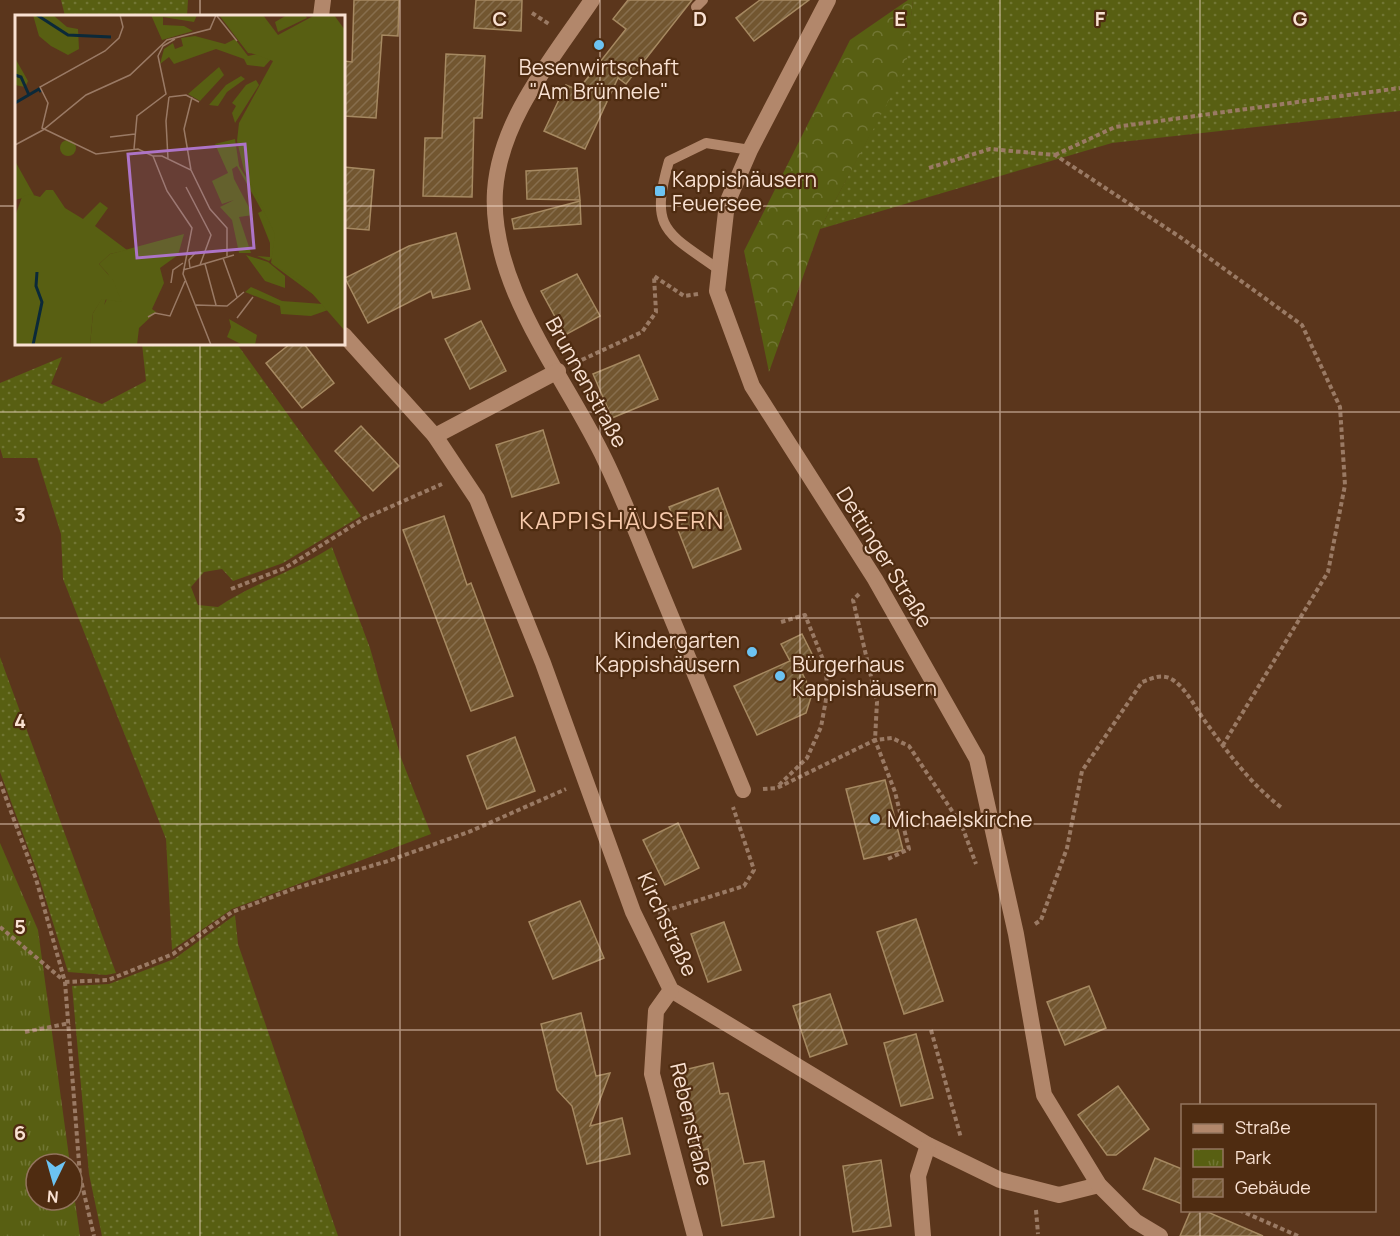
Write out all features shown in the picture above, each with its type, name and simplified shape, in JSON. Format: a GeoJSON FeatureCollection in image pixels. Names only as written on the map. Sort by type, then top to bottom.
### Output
{"type":"FeatureCollection","features":[{"type":"Feature","properties":{"kind":"street"},"geometry":{"type":"LineString","coordinates":[[321,15],[323,0]]}},
{"type":"Feature","properties":{"kind":"street","name":"Brunnenstraße"},"geometry":{"type":"LineString","coordinates":[[592,0],[538,80],[506,137],[495,192],[502,259],[536,338],[558,371],[605,459],[743,790]]}},
{"type":"Feature","properties":{"kind":"street","name":"Dettinger Straße"},"geometry":{"type":"LineString","coordinates":[[828,0],[750,150],[727,203],[717,291],[752,386],[875,579],[978,759],[1016,934],[1044,1095],[1099,1185],[1135,1221],[1160,1236]]}},
{"type":"Feature","properties":{"kind":"street","name":"Kirchstraße"},"geometry":{"type":"LineString","coordinates":[[345,336],[435,436],[477,499],[543,663],[633,912],[671,990],[928,1145],[1000,1180],[1059,1195],[1099,1185]]}},
{"type":"Feature","properties":{"kind":"street"},"geometry":{"type":"LineString","coordinates":[[435,436],[558,371]]}},
{"type":"Feature","properties":{"kind":"street","name":"Rebenstraße"},"geometry":{"type":"LineString","coordinates":[[671,990],[656,1011],[652,1074],[695,1236]]}},
{"type":"Feature","properties":{"kind":"street"},"geometry":{"type":"LineString","coordinates":[[922,1236],[918,1176],[928,1145]]}},
{"type":"Feature","properties":{"kind":"lane"},"geometry":{"type":"LineString","coordinates":[[718,269],[669,234],[661,215],[660,191],[669,161],[706,143],[750,150]]}},
{"type":"Feature","properties":{"kind":"path"},"geometry":{"type":"LineString","coordinates":[[1055,155],[1115,127],[1400,88]]}},
{"type":"Feature","properties":{"kind":"path"},"geometry":{"type":"LineString","coordinates":[[929,168],[990,149],[1055,155],[1180,237],[1302,325],[1340,407],[1345,485],[1328,572],[1223,745]]}},
{"type":"Feature","properties":{"kind":"path"},"geometry":{"type":"LineString","coordinates":[[558,371],[642,332],[656,312],[654,276],[684,296],[717,291]]}},
{"type":"Feature","properties":{"kind":"path"},"geometry":{"type":"LineString","coordinates":[[231,589],[285,568],[365,518],[462,476]]}},
{"type":"Feature","properties":{"kind":"path"},"geometry":{"type":"LineString","coordinates":[[777,788],[807,758],[821,727],[827,694],[826,667],[805,615],[781,622]]}},
{"type":"Feature","properties":{"kind":"path"},"geometry":{"type":"LineString","coordinates":[[859,626],[876,702],[875,740],[895,792],[909,849],[888,859]]}},
{"type":"Feature","properties":{"kind":"path"},"geometry":{"type":"LineString","coordinates":[[1016,934],[1041,920],[1067,848],[1082,771],[1142,682],[1159,676],[1173,680],[1186,693],[1223,745],[1262,793],[1282,808]]}},
{"type":"Feature","properties":{"kind":"path"},"geometry":{"type":"LineString","coordinates":[[633,912],[663,914],[744,886],[754,870],[733,808],[743,790],[777,788],[875,740],[892,738],[909,746],[962,826]]}},
{"type":"Feature","properties":{"kind":"path"},"geometry":{"type":"LineString","coordinates":[[0,927],[65,982],[108,980],[173,954],[232,912],[296,888],[388,861],[471,831],[585,780]]}},
{"type":"Feature","properties":{"kind":"path"},"geometry":{"type":"LineString","coordinates":[[0,782],[36,879],[65,982],[70,1023],[80,1176],[94,1236]]}},
{"type":"Feature","properties":{"kind":"path"},"geometry":{"type":"LineString","coordinates":[[25,1032],[70,1023]]}},
{"type":"Feature","properties":{"kind":"path"},"geometry":{"type":"LineString","coordinates":[[931,1030],[969,1165]]}},
{"type":"Feature","properties":{"kind":"path"},"geometry":{"type":"LineString","coordinates":[[1244,1212],[1298,1236]]}},
{"type":"Feature","properties":{"kind":"green space"},"geometry":{"type":"Polygon","coordinates":[[[61,0],[188,0],[187,15],[65,15],[61,0]]]}},
{"type":"Feature","properties":{"kind":"green space"},"geometry":{"type":"Polygon","coordinates":[[[908,0],[913,0],[906,68],[820,229],[769,372],[744,251],[850,40],[908,0]]]}},
{"type":"Feature","properties":{"kind":"green space"},"geometry":{"type":"Polygon","coordinates":[[[913,0],[1400,0],[1400,111],[1112,143],[820,229],[905,68],[913,0]]]}},
{"type":"Feature","properties":{"kind":"green space"},"geometry":{"type":"Polygon","coordinates":[[[142,345],[238,345],[361,516],[283,563],[233,581],[222,569],[204,572],[191,587],[198,605],[218,607],[332,547],[370,648],[401,758],[431,834],[232,909],[172,950],[166,839],[63,579],[61,534],[37,458],[3,458],[0,448],[0,383],[62,357],[51,384],[102,404],[146,381],[142,345]]]}},
{"type":"Feature","properties":{"kind":"green space"},"geometry":{"type":"Polygon","coordinates":[[[0,657],[116,973],[106,975],[68,972],[39,877],[0,772],[0,657]]]}},
{"type":"Feature","properties":{"kind":"green space"},"geometry":{"type":"Polygon","coordinates":[[[0,843],[38,930],[68,1152],[24,1152],[24,1212],[77,1212],[80,1236],[0,1236],[0,843]]]}},
{"type":"Feature","properties":{"kind":"green space"},"geometry":{"type":"Polygon","coordinates":[[[235,915],[238,944],[338,1236],[102,1236],[89,1174],[72,986],[109,984],[174,959],[235,915]]]}},
{"type":"Feature","properties":{"kind":"building"},"geometry":{"type":"Polygon","coordinates":[[[354,0],[399,0],[398,36],[382,35],[376,118],[345,116],[345,61],[352,62],[354,0]]]}},
{"type":"Feature","properties":{"kind":"building"},"geometry":{"type":"Polygon","coordinates":[[[476,0],[522,0],[521,31],[474,28],[476,0]]]}},
{"type":"Feature","properties":{"kind":"building"},"geometry":{"type":"Polygon","coordinates":[[[628,0],[692,0],[626,84],[618,78],[585,149],[544,131],[566,85],[578,90],[626,29],[613,19],[628,0]]]}},
{"type":"Feature","properties":{"kind":"building"},"geometry":{"type":"Polygon","coordinates":[[[760,0],[809,0],[754,41],[736,18],[760,0]]]}},
{"type":"Feature","properties":{"kind":"building"},"geometry":{"type":"Polygon","coordinates":[[[446,54],[485,56],[482,118],[474,118],[472,197],[423,196],[425,138],[442,138],[446,54]]]}},
{"type":"Feature","properties":{"kind":"building"},"geometry":{"type":"Polygon","coordinates":[[[345,167],[374,170],[369,230],[345,228],[345,167]]]}},
{"type":"Feature","properties":{"kind":"building"},"geometry":{"type":"Polygon","coordinates":[[[577,168],[580,200],[527,199],[526,171],[577,168]]]}},
{"type":"Feature","properties":{"kind":"building"},"geometry":{"type":"Polygon","coordinates":[[[580,201],[581,224],[514,229],[512,219],[580,201]]]}},
{"type":"Feature","properties":{"kind":"building"},"geometry":{"type":"Polygon","coordinates":[[[456,233],[470,289],[433,298],[431,291],[368,323],[345,278],[409,246],[456,233]]]}},
{"type":"Feature","properties":{"kind":"building"},"geometry":{"type":"Polygon","coordinates":[[[577,274],[600,316],[565,335],[541,291],[577,274]]]}},
{"type":"Feature","properties":{"kind":"building"},"geometry":{"type":"Polygon","coordinates":[[[481,321],[506,371],[470,389],[445,339],[481,321]]]}},
{"type":"Feature","properties":{"kind":"building"},"geometry":{"type":"Polygon","coordinates":[[[289,345],[305,345],[334,383],[302,408],[266,363],[289,345]]]}},
{"type":"Feature","properties":{"kind":"building"},"geometry":{"type":"Polygon","coordinates":[[[639,355],[658,399],[612,418],[593,374],[639,355]]]}},
{"type":"Feature","properties":{"kind":"building"},"geometry":{"type":"Polygon","coordinates":[[[361,426],[399,466],[373,491],[335,451],[361,426]]]}},
{"type":"Feature","properties":{"kind":"building"},"geometry":{"type":"Polygon","coordinates":[[[543,430],[559,483],[512,497],[496,445],[543,430]]]}},
{"type":"Feature","properties":{"kind":"building"},"geometry":{"type":"Polygon","coordinates":[[[718,488],[741,549],[693,568],[669,507],[718,488]]]}},
{"type":"Feature","properties":{"kind":"building"},"geometry":{"type":"Polygon","coordinates":[[[444,516],[467,585],[471,583],[513,696],[471,711],[403,530],[444,516]]]}},
{"type":"Feature","properties":{"kind":"building","name":"Bürgerhaus Kappishäusern"},"geometry":{"type":"Polygon","coordinates":[[[802,634],[814,658],[799,666],[812,694],[806,713],[757,735],[734,686],[790,661],[781,644],[802,634]]]}},
{"type":"Feature","properties":{"kind":"building"},"geometry":{"type":"Polygon","coordinates":[[[515,737],[535,791],[487,809],[467,756],[515,737]]]}},
{"type":"Feature","properties":{"kind":"building","name":"Michaelskirche"},"geometry":{"type":"Polygon","coordinates":[[[885,780],[903,850],[864,859],[846,789],[885,780]]]}},
{"type":"Feature","properties":{"kind":"building"},"geometry":{"type":"Polygon","coordinates":[[[678,823],[699,868],[665,885],[643,840],[678,823]]]}},
{"type":"Feature","properties":{"kind":"building"},"geometry":{"type":"Polygon","coordinates":[[[580,901],[604,958],[553,979],[529,922],[580,901]]]}},
{"type":"Feature","properties":{"kind":"building"},"geometry":{"type":"Polygon","coordinates":[[[916,919],[943,1001],[904,1014],[877,932],[916,919]]]}},
{"type":"Feature","properties":{"kind":"building"},"geometry":{"type":"Polygon","coordinates":[[[724,922],[741,970],[708,982],[691,934],[724,922]]]}},
{"type":"Feature","properties":{"kind":"building"},"geometry":{"type":"Polygon","coordinates":[[[1089,986],[1106,1028],[1065,1045],[1047,1002],[1089,986]]]}},
{"type":"Feature","properties":{"kind":"building"},"geometry":{"type":"Polygon","coordinates":[[[830,994],[847,1044],[810,1057],[793,1006],[830,994]]]}},
{"type":"Feature","properties":{"kind":"building"},"geometry":{"type":"Polygon","coordinates":[[[581,1013],[596,1076],[610,1073],[590,1126],[622,1118],[630,1154],[587,1164],[572,1106],[557,1090],[541,1024],[581,1013]]]}},
{"type":"Feature","properties":{"kind":"building"},"geometry":{"type":"Polygon","coordinates":[[[916,1034],[933,1098],[901,1106],[884,1043],[916,1034]]]}},
{"type":"Feature","properties":{"kind":"building"},"geometry":{"type":"Polygon","coordinates":[[[713,1063],[720,1094],[728,1093],[744,1164],[764,1161],[774,1217],[722,1226],[708,1149],[695,1152],[676,1072],[713,1063]]]}},
{"type":"Feature","properties":{"kind":"building"},"geometry":{"type":"Polygon","coordinates":[[[1118,1086],[1149,1129],[1116,1155],[1107,1155],[1078,1115],[1118,1086]]]}},
{"type":"Feature","properties":{"kind":"building"},"geometry":{"type":"Polygon","coordinates":[[[1155,1158],[1181,1169],[1181,1204],[1143,1189],[1155,1158]]]}},
{"type":"Feature","properties":{"kind":"building"},"geometry":{"type":"Polygon","coordinates":[[[881,1160],[891,1226],[853,1232],[843,1166],[881,1160]]]}},
{"type":"Feature","properties":{"kind":"building"},"geometry":{"type":"Polygon","coordinates":[[[1190,1212],[1208,1212],[1263,1236],[1180,1236],[1190,1212]]]}},
{"type":"Feature","properties":{"kind":"place","name":"Besenwirtschaft \"Am Brünnele\""},"geometry":{"type":"Point","coordinates":[599,45]}},
{"type":"Feature","properties":{"kind":"place","name":"Kappishäusern Feuersee"},"geometry":{"type":"Point","coordinates":[660,191]}},
{"type":"Feature","properties":{"kind":"place","name":"Kindergarten Kappishäusern"},"geometry":{"type":"Point","coordinates":[752,652]}},
{"type":"Feature","properties":{"kind":"place","name":"Bürgerhaus Kappishäusern"},"geometry":{"type":"Point","coordinates":[780,676]}},
{"type":"Feature","properties":{"kind":"place","name":"Michaelskirche"},"geometry":{"type":"Point","coordinates":[875,819]}},
{"type":"Feature","properties":{"kind":"district","name":"KAPPISHÄUSERN"},"geometry":{"type":"Point","coordinates":[622,519]}}]}
